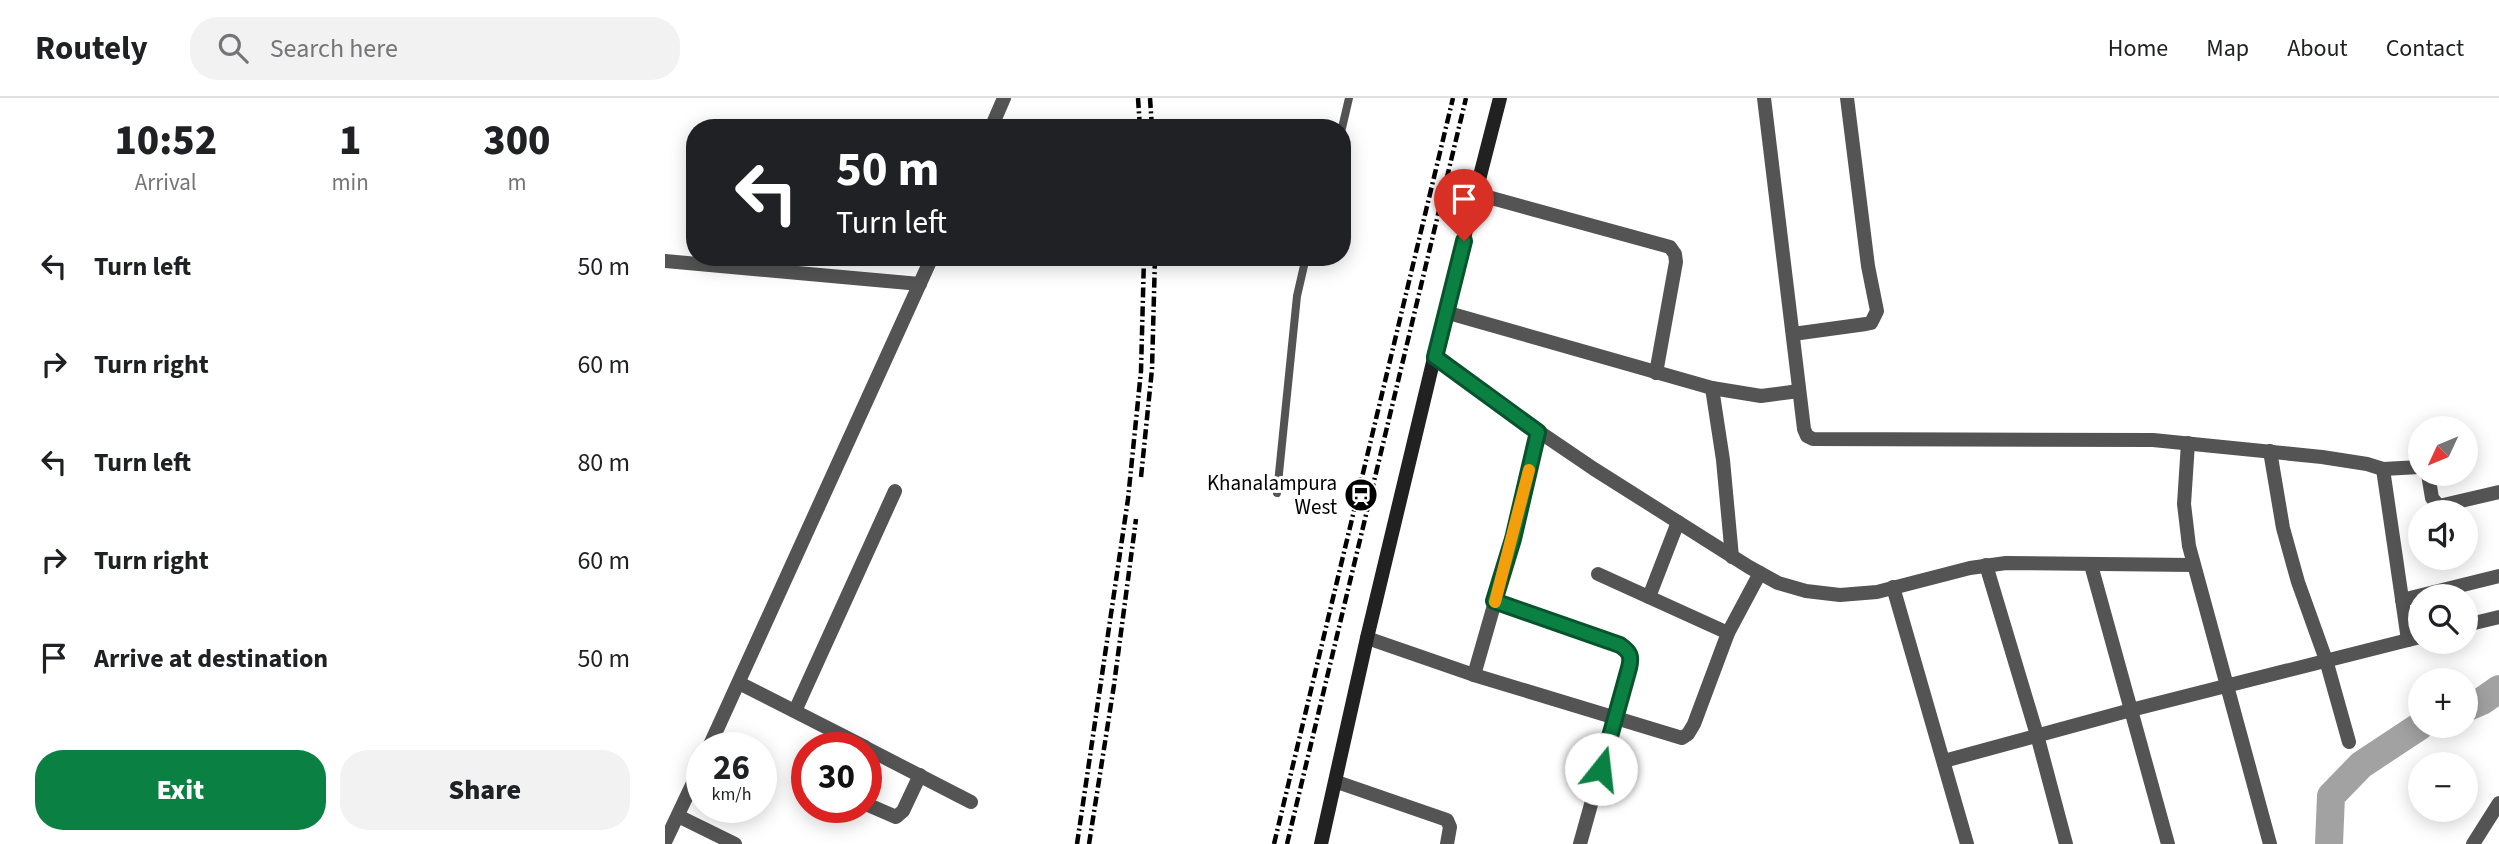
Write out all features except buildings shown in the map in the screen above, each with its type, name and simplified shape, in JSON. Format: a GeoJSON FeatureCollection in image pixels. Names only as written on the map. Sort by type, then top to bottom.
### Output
{"type":"FeatureCollection","features":[{"type":"Feature","properties":{"kind":"main road"},"geometry":{"type":"LineString","coordinates":[[1321,844],[1445,312],[1500,98]]}},
{"type":"Feature","properties":{"kind":"street"},"geometry":{"type":"LineString","coordinates":[[995,119],[1004,98]]}},
{"type":"Feature","properties":{"kind":"street"},"geometry":{"type":"LineString","coordinates":[[1764,98],[1799,391],[1807,436],[1813,439],[2153,440],[2270,451],[2367,464],[2383,469],[2408,468]]}},
{"type":"Feature","properties":{"kind":"street"},"geometry":{"type":"LineString","coordinates":[[1793,334],[1871,323],[1877,311],[1868,266],[1847,98]]}},
{"type":"Feature","properties":{"kind":"street"},"geometry":{"type":"LineString","coordinates":[[1477,194],[1670,247],[1676,262],[1657,373]]}},
{"type":"Feature","properties":{"kind":"street"},"geometry":{"type":"LineString","coordinates":[[665,261],[686,263]]}},
{"type":"Feature","properties":{"kind":"street"},"geometry":{"type":"LineString","coordinates":[[720,266],[920,284]]}},
{"type":"Feature","properties":{"kind":"street"},"geometry":{"type":"LineString","coordinates":[[716,732],[928,266]]}},
{"type":"Feature","properties":{"kind":"street"},"geometry":{"type":"LineString","coordinates":[[1445,312],[1712,388],[1761,396],[1799,391]]}},
{"type":"Feature","properties":{"kind":"street"},"geometry":{"type":"LineString","coordinates":[[1435,357],[1538,432],[1778,583],[1840,595],[1877,592],[1986,565],[2006,563],[2193,565]]}},
{"type":"Feature","properties":{"kind":"street"},"geometry":{"type":"LineString","coordinates":[[1712,388],[1733,557]]}},
{"type":"Feature","properties":{"kind":"street"},"geometry":{"type":"LineString","coordinates":[[1474,675],[1513,539],[1538,432]]}},
{"type":"Feature","properties":{"kind":"street"},"geometry":{"type":"LineString","coordinates":[[2188,443],[2184,504],[2193,565],[2270,844]]}},
{"type":"Feature","properties":{"kind":"street"},"geometry":{"type":"LineString","coordinates":[[2270,451],[2283,527],[2349,742]]}},
{"type":"Feature","properties":{"kind":"street"},"geometry":{"type":"LineString","coordinates":[[2383,469],[2402,600],[2408,619]]}},
{"type":"Feature","properties":{"kind":"street"},"geometry":{"type":"LineString","coordinates":[[2430,486],[2432,498],[2439,506],[2499,492]]}},
{"type":"Feature","properties":{"kind":"street"},"geometry":{"type":"LineString","coordinates":[[795,711],[895,491]]}},
{"type":"Feature","properties":{"kind":"street"},"geometry":{"type":"LineString","coordinates":[[1649,597],[1678,522]]}},
{"type":"Feature","properties":{"kind":"street"},"geometry":{"type":"LineString","coordinates":[[1986,565],[2066,844]]}},
{"type":"Feature","properties":{"kind":"street"},"geometry":{"type":"LineString","coordinates":[[2091,565],[2168,844]]}},
{"type":"Feature","properties":{"kind":"street"},"geometry":{"type":"LineString","coordinates":[[1367,638],[1474,675],[1682,738],[1694,724],[1728,634],[1760,573]]}},
{"type":"Feature","properties":{"kind":"street"},"geometry":{"type":"LineString","coordinates":[[1598,574],[1728,634]]}},
{"type":"Feature","properties":{"kind":"street"},"geometry":{"type":"LineString","coordinates":[[2402,600],[2499,576]]}},
{"type":"Feature","properties":{"kind":"street"},"geometry":{"type":"LineString","coordinates":[[1893,587],[1967,844]]}},
{"type":"Feature","properties":{"kind":"street"},"geometry":{"type":"LineString","coordinates":[[1494,601],[1620,645],[1629,651],[1629,668],[1580,844]]}},
{"type":"Feature","properties":{"kind":"street"},"geometry":{"type":"LineString","coordinates":[[2478,622],[2499,617]]}},
{"type":"Feature","properties":{"kind":"street"},"geometry":{"type":"LineString","coordinates":[[1944,761],[2408,640]]}},
{"type":"Feature","properties":{"kind":"street"},"geometry":{"type":"LineString","coordinates":[[739,682],[835,732]]}},
{"type":"Feature","properties":{"kind":"street"},"geometry":{"type":"LineString","coordinates":[[882,756],[971,802]]}},
{"type":"Feature","properties":{"kind":"street"},"geometry":{"type":"LineString","coordinates":[[882,811],[896,817],[903,811],[920,775]]}},
{"type":"Feature","properties":{"kind":"street"},"geometry":{"type":"LineString","coordinates":[[1337,782],[1447,820],[1450,827],[1447,844]]}},
{"type":"Feature","properties":{"kind":"street"},"geometry":{"type":"LineString","coordinates":[[665,842],[686,799]]}},
{"type":"Feature","properties":{"kind":"street"},"geometry":{"type":"LineString","coordinates":[[2473,844],[2499,803]]}},
{"type":"Feature","properties":{"kind":"street"},"geometry":{"type":"LineString","coordinates":[[678,816],[735,844]]}},
{"type":"Feature","properties":{"kind":"lane"},"geometry":{"type":"LineString","coordinates":[[1344,119],[1349,98]]}},
{"type":"Feature","properties":{"kind":"lane"},"geometry":{"type":"LineString","coordinates":[[1277,493],[1297,296],[1304,266]]}},
{"type":"Feature","properties":{"kind":"waterway"},"geometry":{"type":"LineString","coordinates":[[2478,703],[2499,689]]}},
{"type":"Feature","properties":{"kind":"waterway"},"geometry":{"type":"LineString","coordinates":[[2329,844],[2331,796],[2361,765],[2408,734]]}},
{"type":"Feature","properties":{"kind":"railway"},"geometry":{"type":"LineString","coordinates":[[1138,98],[1139,119]]}},
{"type":"Feature","properties":{"kind":"railway"},"geometry":{"type":"LineString","coordinates":[[1150,98],[1151,119]]}},
{"type":"Feature","properties":{"kind":"railway"},"geometry":{"type":"LineString","coordinates":[[1274,844],[1453,98]]}},
{"type":"Feature","properties":{"kind":"railway"},"geometry":{"type":"LineString","coordinates":[[1287,844],[1466,98]]}},
{"type":"Feature","properties":{"kind":"railway"},"geometry":{"type":"LineString","coordinates":[[1077,844],[1128,499],[1141,371],[1144,266]]}},
{"type":"Feature","properties":{"kind":"railway"},"geometry":{"type":"LineString","coordinates":[[1141,477],[1152,369],[1155,266]]}},
{"type":"Feature","properties":{"kind":"railway"},"geometry":{"type":"LineString","coordinates":[[1089,844],[1136,519]]}},
{"type":"Feature","properties":{"kind":"slow traffic"},"geometry":{"type":"LineString","coordinates":[[1495,602],[1529,470]]}},
{"type":"Feature","properties":{"kind":"place","name":"Khanalampura West"},"geometry":{"type":"Point","coordinates":[1361,495]}},
{"type":"Feature","properties":{"kind":"route"},"geometry":{"type":"LineString","coordinates":[[1464,241],[1435,357],[1538,432],[1513,539],[1494,601],[1620,645],[1629,651],[1629,668],[1601,769]]}}]}
